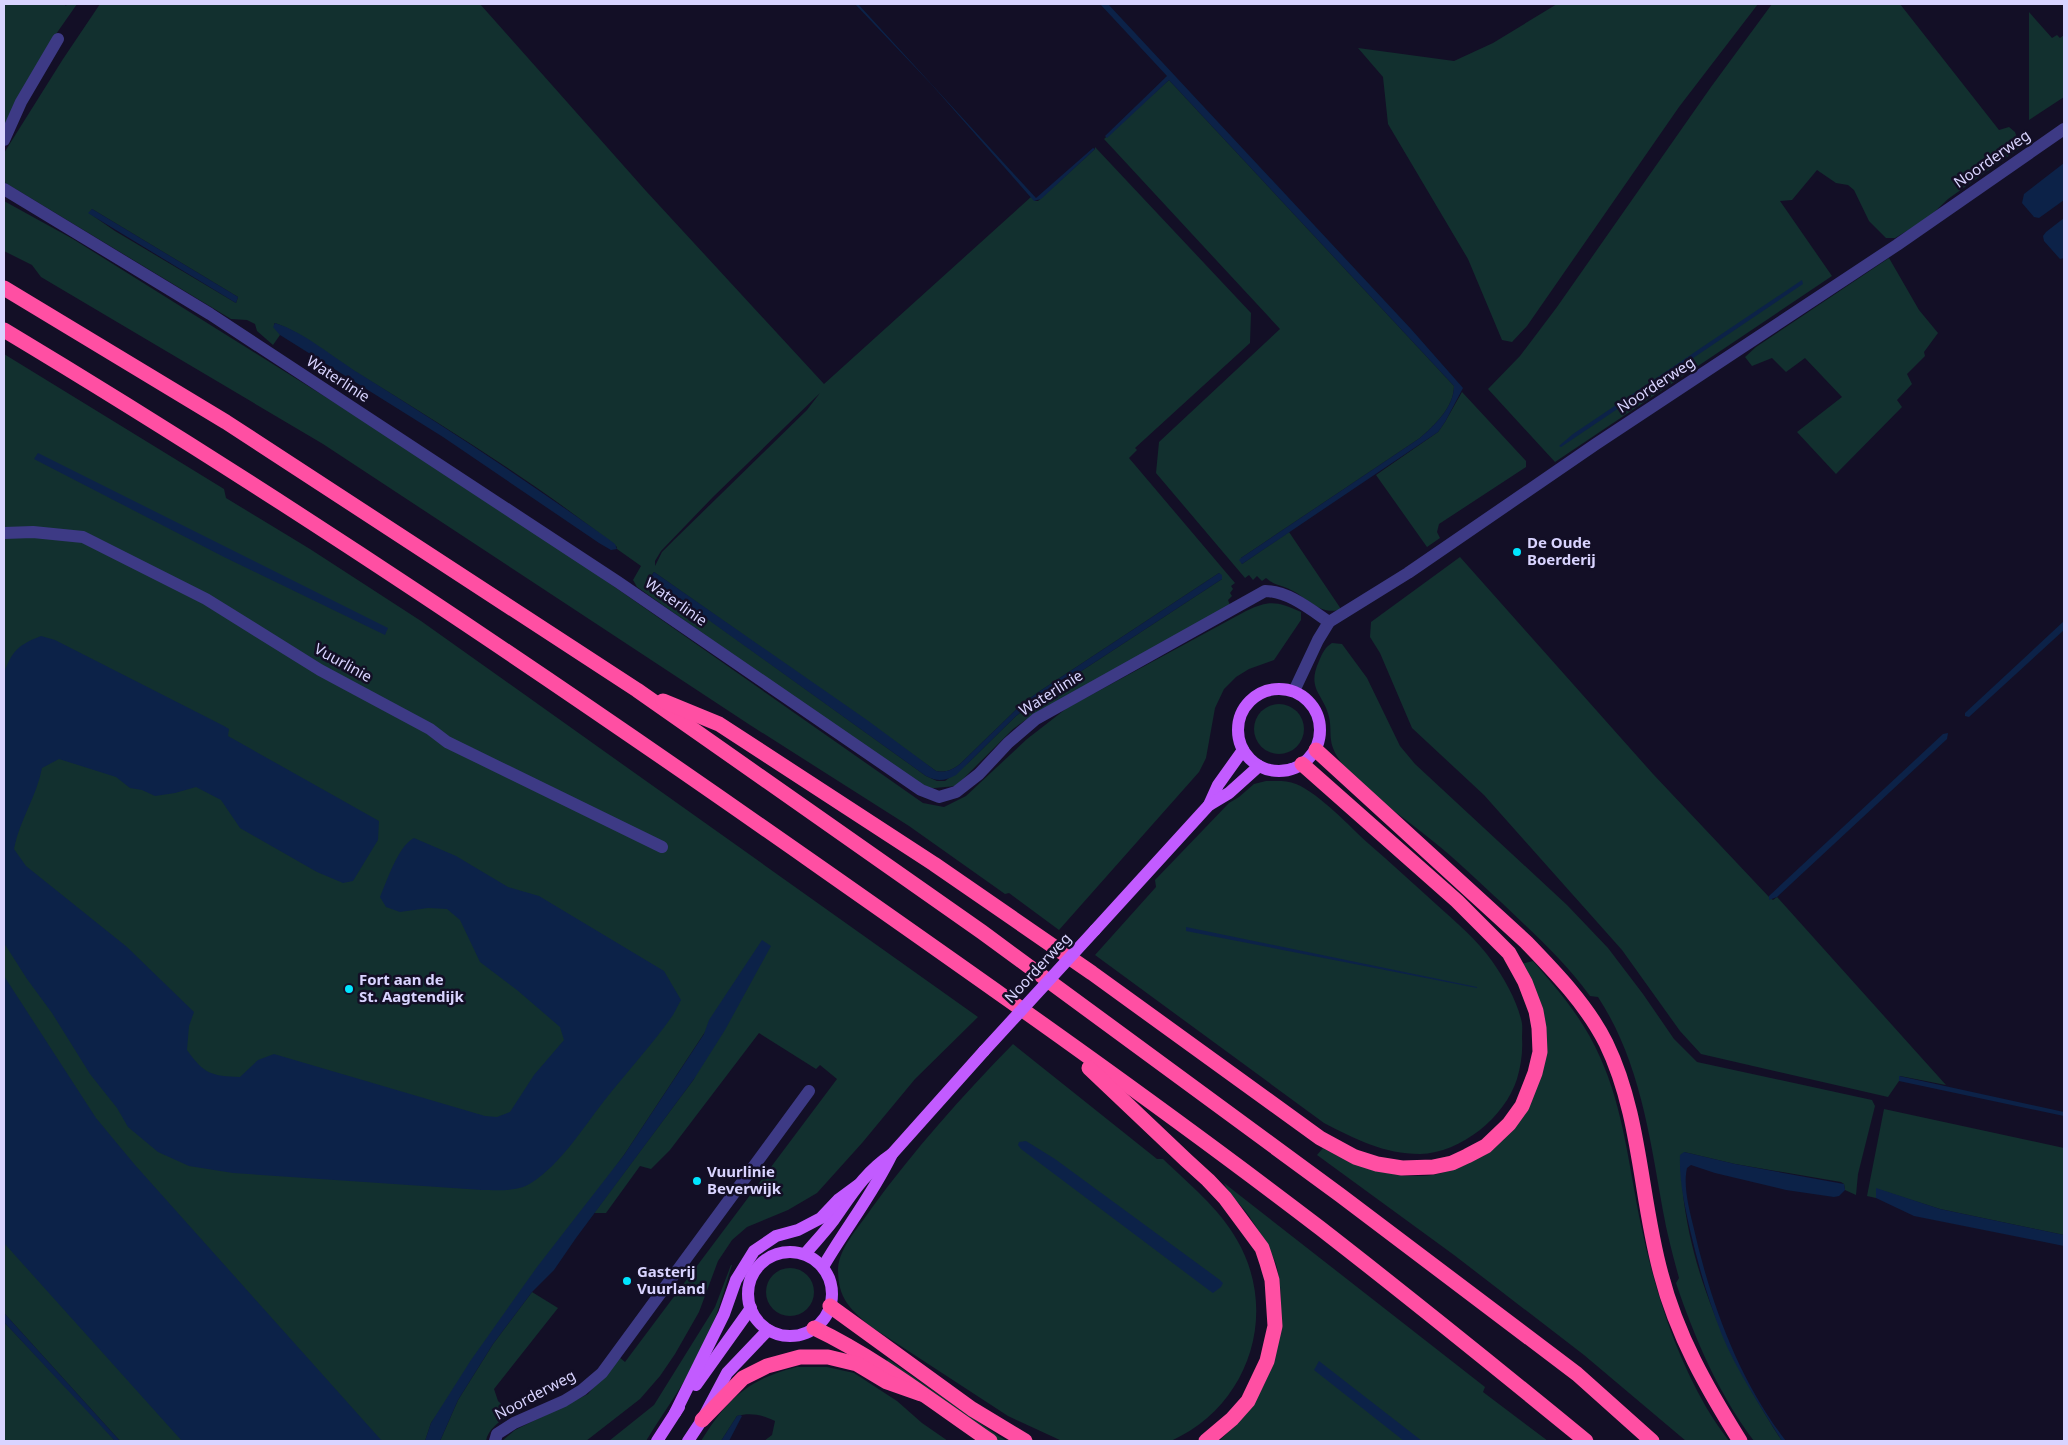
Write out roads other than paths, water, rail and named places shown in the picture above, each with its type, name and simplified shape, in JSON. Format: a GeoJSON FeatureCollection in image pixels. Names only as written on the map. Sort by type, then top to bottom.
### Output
{"type":"FeatureCollection","features":[{"type":"Feature","properties":{"kind":"highway"},"geometry":{"type":"LineString","coordinates":[[4,288],[226,422],[637,690],[982,932],[1340,1195],[1577,1374],[1652,1441]]}},
{"type":"Feature","properties":{"kind":"highway"},"geometry":{"type":"LineString","coordinates":[[4,330],[140,412],[386,570],[655,751],[1046,1026],[1318,1226],[1462,1339],[1586,1441]]}},
{"type":"Feature","properties":{"kind":"highway"},"geometry":{"type":"LineString","coordinates":[[637,690],[719,724],[866,818],[1092,973],[1320,1138],[1355,1157],[1377,1164],[1402,1168],[1418,1168],[1452,1163],[1486,1146],[1509,1124],[1522,1106],[1535,1073],[1540,1052],[1539,1028],[1534,1004],[1525,982],[1509,953],[1457,901],[1302,764]]}},
{"type":"Feature","properties":{"kind":"highway"},"geometry":{"type":"LineString","coordinates":[[1316,750],[1526,942],[1555,972],[1578,1000],[1605,1042],[1628,1105],[1661,1274],[1673,1311],[1683,1339],[1708,1390],[1740,1441]]}},
{"type":"Feature","properties":{"kind":"highway"},"geometry":{"type":"LineString","coordinates":[[1046,1026],[1208,1180],[1225,1198],[1262,1248],[1272,1280],[1275,1303],[1275,1326],[1267,1361],[1248,1401],[1232,1419],[1206,1441]]}},
{"type":"Feature","properties":{"kind":"highway"},"geometry":{"type":"LineString","coordinates":[[830,1306],[972,1409],[1025,1441]]}},
{"type":"Feature","properties":{"kind":"highway"},"geometry":{"type":"LineString","coordinates":[[814,1328],[842,1341],[990,1441]]}},
{"type":"Feature","properties":{"kind":"highway"},"geometry":{"type":"LineString","coordinates":[[702,1420],[743,1378],[767,1366],[800,1357],[828,1357],[857,1364],[887,1382],[921,1394]]}},
{"type":"Feature","properties":{"kind":"main road"},"geometry":{"type":"LineString","coordinates":[[1280,688],[1294,691],[1306,698],[1315,709],[1320,722],[1320,736],[1316,750],[1302,764],[1288,770],[1273,771],[1259,766],[1243,750],[1239,736],[1239,722],[1244,709],[1253,698],[1266,691],[1280,688]]}},
{"type":"Feature","properties":{"kind":"main road","name":"Noorderweg"},"geometry":{"type":"LineString","coordinates":[[1209,805],[1218,785],[1243,750]]}},
{"type":"Feature","properties":{"kind":"main road","name":"Noorderweg"},"geometry":{"type":"LineString","coordinates":[[805,1254],[875,1165],[892,1154],[984,1050],[1209,805],[1229,793],[1259,766]]}},
{"type":"Feature","properties":{"kind":"main road","name":"Noorderweg"},"geometry":{"type":"LineString","coordinates":[[822,1267],[881,1177],[892,1154]]}},
{"type":"Feature","properties":{"kind":"main road","name":"Noorderweg"},"geometry":{"type":"LineString","coordinates":[[675,1413],[724,1314],[736,1280],[754,1251],[776,1236],[798,1230],[821,1218],[839,1199],[858,1185]]}},
{"type":"Feature","properties":{"kind":"main road"},"geometry":{"type":"LineString","coordinates":[[792,1252],[805,1254],[822,1267],[829,1279],[832,1292],[830,1306],[824,1318],[814,1328],[804,1334],[791,1336],[768,1330],[757,1320],[750,1308],[748,1294],[750,1281],[756,1269],[766,1259],[778,1254],[792,1252]]}},
{"type":"Feature","properties":{"kind":"main road","name":"Noorderweg"},"geometry":{"type":"LineString","coordinates":[[657,1441],[750,1308]]}},
{"type":"Feature","properties":{"kind":"main road"},"geometry":{"type":"LineString","coordinates":[[688,1441],[728,1373],[768,1330]]}},
{"type":"Feature","properties":{"kind":"street"},"geometry":{"type":"LineString","coordinates":[[4,140],[22,102],[58,39]]}},
{"type":"Feature","properties":{"kind":"street","name":"Noorderweg"},"geometry":{"type":"LineString","coordinates":[[1294,691],[1318,640],[1329,622],[1408,573],[1596,444],[1898,245],[2064,129]]}},
{"type":"Feature","properties":{"kind":"street","name":"Waterlinie"},"geometry":{"type":"LineString","coordinates":[[4,189],[210,314],[618,582],[921,790],[939,797],[956,792],[979,774],[1008,743],[1036,718],[1265,591],[1275,591],[1284,595],[1329,622]]}},
{"type":"Feature","properties":{"kind":"street","name":"Vuurlinie"},"geometry":{"type":"LineString","coordinates":[[4,533],[33,532],[83,538],[206,599],[320,670],[430,729],[447,742],[662,847]]}},
{"type":"Feature","properties":{"kind":"street","name":"Noorderweg"},"geometry":{"type":"LineString","coordinates":[[495,1441],[498,1434],[514,1423],[564,1401],[582,1390],[602,1373],[809,1092]]}},
{"type":"Feature","properties":{"kind":"water"},"geometry":{"type":"Polygon","coordinates":[[[855,4],[858,4],[1036,198],[1093,148],[1095,149],[1041,199],[1034,201],[932,85],[855,4]]]}},
{"type":"Feature","properties":{"kind":"water"},"geometry":{"type":"Polygon","coordinates":[[[1100,4],[1108,4],[1411,329],[1463,388],[1438,432],[1242,564],[1239,560],[1241,558],[1420,438],[1443,415],[1451,401],[1454,386],[1169,80],[1107,138],[1105,136],[1167,76],[1100,4]]]}},
{"type":"Feature","properties":{"kind":"water"},"geometry":{"type":"Polygon","coordinates":[[[2064,163],[2064,200],[2039,218],[2034,217],[2022,203],[2024,194],[2064,163]]]}},
{"type":"Feature","properties":{"kind":"water"},"geometry":{"type":"Polygon","coordinates":[[[92,209],[238,297],[236,303],[88,213],[92,209]]]}},
{"type":"Feature","properties":{"kind":"water"},"geometry":{"type":"Polygon","coordinates":[[[2064,218],[2064,258],[2060,259],[2044,241],[2043,236],[2064,218]]]}},
{"type":"Feature","properties":{"kind":"water"},"geometry":{"type":"Polygon","coordinates":[[[1802,280],[1803,284],[1561,447],[1559,446],[1573,434],[1802,280]]]}},
{"type":"Feature","properties":{"kind":"water"},"geometry":{"type":"Polygon","coordinates":[[[275,323],[308,339],[485,454],[607,538],[615,544],[617,549],[611,550],[599,543],[443,437],[280,335],[273,327],[275,323]]]}},
{"type":"Feature","properties":{"kind":"water"},"geometry":{"type":"Polygon","coordinates":[[[38,453],[388,628],[385,635],[224,557],[34,459],[38,453]]]}},
{"type":"Feature","properties":{"kind":"water"},"geometry":{"type":"Polygon","coordinates":[[[654,572],[867,720],[936,771],[943,772],[960,764],[1022,704],[1040,691],[1219,573],[1222,575],[1222,579],[1037,700],[1016,716],[956,775],[941,780],[926,776],[650,578],[654,572]]]}},
{"type":"Feature","properties":{"kind":"water"},"geometry":{"type":"Polygon","coordinates":[[[2064,621],[2064,630],[1969,717],[1965,716],[1965,713],[2064,621]]]}},
{"type":"Feature","properties":{"kind":"water"},"geometry":{"type":"Polygon","coordinates":[[[41,636],[55,640],[224,726],[229,729],[228,736],[379,821],[378,840],[353,881],[343,883],[317,872],[240,828],[221,800],[196,787],[155,796],[142,790],[130,788],[116,777],[59,759],[42,768],[14,849],[26,866],[127,947],[194,1012],[189,1026],[187,1050],[198,1064],[209,1072],[222,1076],[240,1077],[258,1060],[274,1054],[485,1116],[497,1117],[510,1112],[534,1075],[564,1040],[560,1027],[517,990],[480,962],[460,920],[447,909],[428,908],[400,912],[386,907],[380,897],[386,882],[403,848],[414,838],[456,856],[508,887],[539,896],[664,971],[681,1000],[673,1015],[561,1156],[542,1175],[520,1188],[482,1190],[233,1173],[189,1166],[158,1152],[128,1127],[117,1108],[90,1074],[52,1013],[4,943],[4,673],[13,654],[21,646],[41,636]]]}},
{"type":"Feature","properties":{"kind":"water"},"geometry":{"type":"Polygon","coordinates":[[[1948,733],[1947,739],[1777,897],[1769,900],[1769,896],[1943,734],[1948,733]]]}},
{"type":"Feature","properties":{"kind":"water"},"geometry":{"type":"Polygon","coordinates":[[[1186,927],[1477,987],[1477,988],[1186,931],[1186,927]]]}},
{"type":"Feature","properties":{"kind":"water"},"geometry":{"type":"Polygon","coordinates":[[[762,940],[771,946],[725,1030],[694,1079],[554,1270],[532,1292],[493,1344],[458,1400],[440,1441],[425,1441],[431,1423],[471,1360],[537,1267],[624,1155],[704,1034],[709,1020],[762,940]]]}},
{"type":"Feature","properties":{"kind":"water"},"geometry":{"type":"Polygon","coordinates":[[[4,976],[96,1118],[135,1165],[382,1441],[182,1441],[4,1243],[4,976]]]}},
{"type":"Feature","properties":{"kind":"water"},"geometry":{"type":"Polygon","coordinates":[[[1899,1076],[2064,1112],[2064,1116],[1899,1081],[1899,1076]]]}},
{"type":"Feature","properties":{"kind":"water"},"geometry":{"type":"Polygon","coordinates":[[[1026,1141],[1055,1159],[1220,1280],[1223,1283],[1221,1287],[1213,1293],[1210,1291],[1021,1149],[1018,1145],[1019,1142],[1026,1141]]]}},
{"type":"Feature","properties":{"kind":"water"},"geometry":{"type":"Polygon","coordinates":[[[1684,1152],[1735,1164],[1844,1184],[1845,1190],[1839,1196],[1834,1197],[1786,1190],[1715,1173],[1691,1165],[1687,1168],[1686,1189],[1690,1211],[1700,1254],[1717,1310],[1740,1365],[1754,1392],[1786,1441],[1782,1441],[1742,1376],[1728,1349],[1713,1310],[1697,1259],[1681,1185],[1680,1155],[1684,1152]]]}},
{"type":"Feature","properties":{"kind":"water"},"geometry":{"type":"Polygon","coordinates":[[[1876,1188],[1940,1209],[2064,1235],[2064,1246],[1914,1216],[1876,1198],[1876,1188]]]}},
{"type":"Feature","properties":{"kind":"water"},"geometry":{"type":"Polygon","coordinates":[[[4,1313],[120,1441],[115,1441],[4,1322],[4,1313]]]}},
{"type":"Feature","properties":{"kind":"water"},"geometry":{"type":"Polygon","coordinates":[[[1319,1361],[1422,1441],[1404,1441],[1314,1370],[1319,1361]]]}},
{"type":"Feature","properties":{"kind":"water"},"geometry":{"type":"Polygon","coordinates":[[[737,1416],[742,1416],[729,1441],[721,1441],[737,1416]]]}},
{"type":"Feature","properties":{"kind":"place","name":"De Oude Boerderij"},"geometry":{"type":"Point","coordinates":[1517,552]}},
{"type":"Feature","properties":{"kind":"place","name":"Fort aan de St. Aagtendijk"},"geometry":{"type":"Point","coordinates":[349,989]}},
{"type":"Feature","properties":{"kind":"place","name":"Vuurlinie Beverwijk"},"geometry":{"type":"Point","coordinates":[697,1181]}},
{"type":"Feature","properties":{"kind":"place","name":"Gasterij Vuurland"},"geometry":{"type":"Point","coordinates":[627,1281]}}]}
